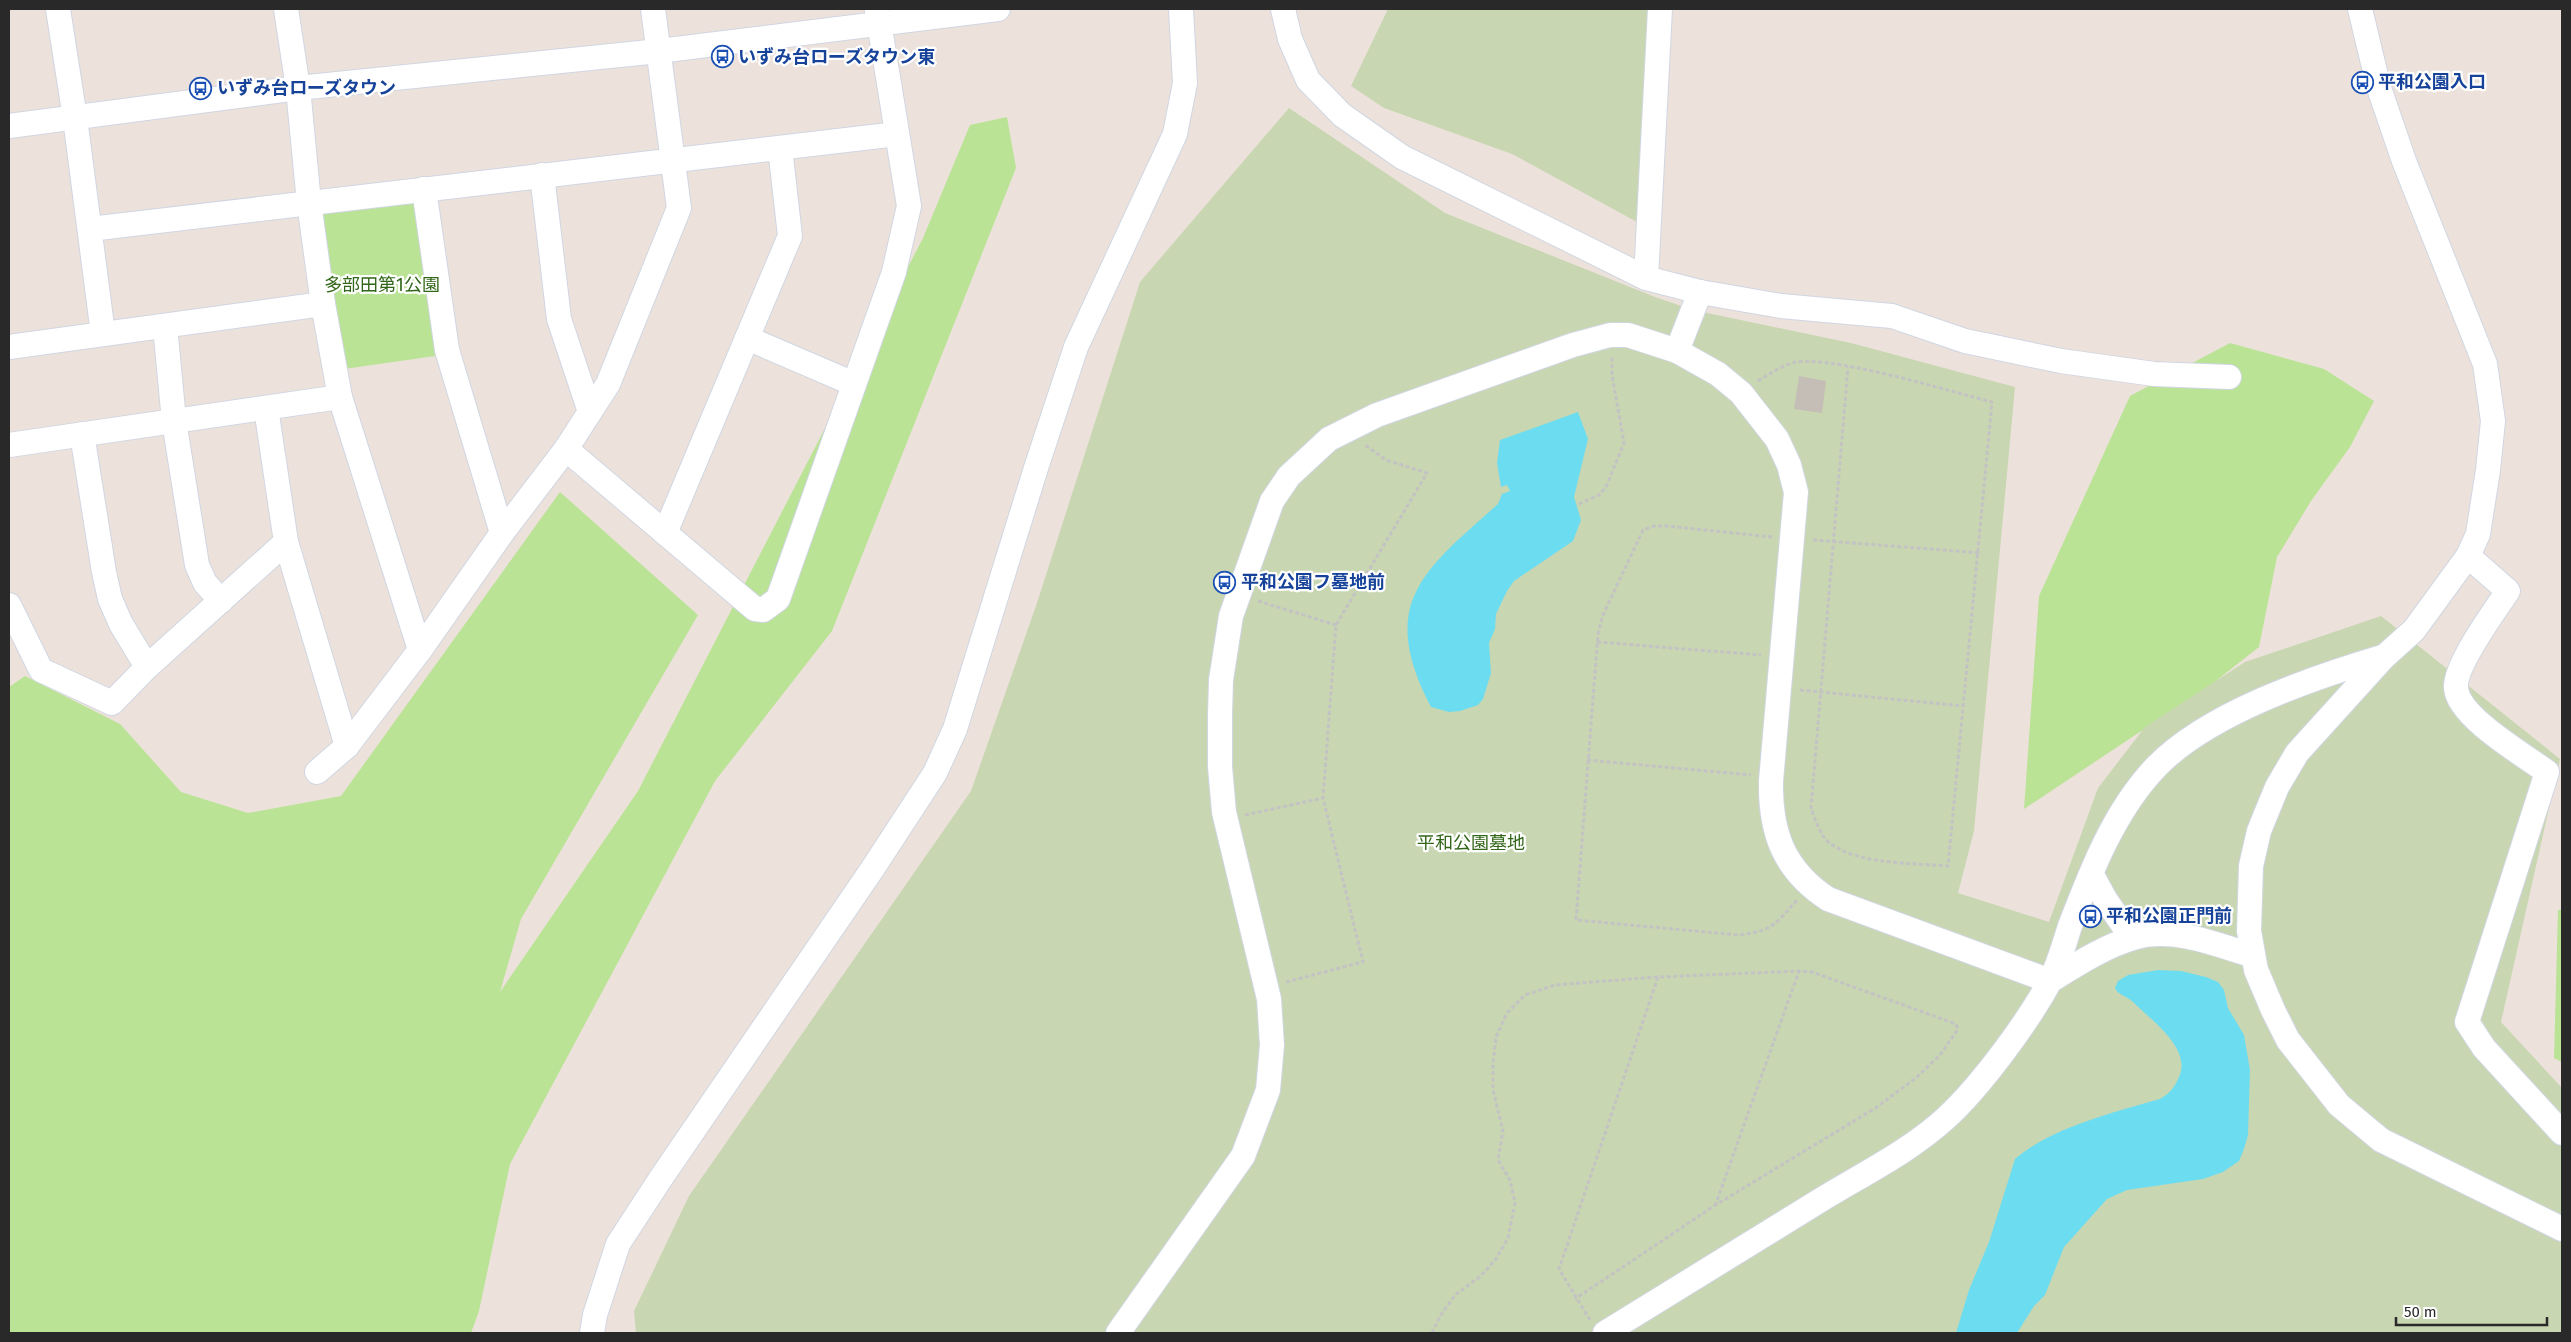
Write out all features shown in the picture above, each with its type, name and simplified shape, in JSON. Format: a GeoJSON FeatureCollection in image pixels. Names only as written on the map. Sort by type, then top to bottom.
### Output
{"type":"FeatureCollection","features":[{"type":"Feature","properties":{"kind":"street"},"geometry":{"type":"LineString","coordinates":[[58,9],[90,228],[102,334]]}},
{"type":"Feature","properties":{"kind":"street"},"geometry":{"type":"LineString","coordinates":[[286,9],[298,88],[309,203],[323,304],[340,397],[420,650]]}},
{"type":"Feature","properties":{"kind":"street"},"geometry":{"type":"LineString","coordinates":[[317,772],[347,746],[420,650],[502,533],[566,449],[608,384],[679,208],[653,9]]}},
{"type":"Feature","properties":{"kind":"street"},"geometry":{"type":"LineString","coordinates":[[9,126],[298,88],[659,51],[878,17],[998,9]]}},
{"type":"Feature","properties":{"kind":"street"},"geometry":{"type":"LineString","coordinates":[[592,1333],[595,1315],[618,1244],[873,868],[935,773],[955,729],[1036,468],[1076,347],[1175,134],[1185,83],[1181,9]]}},
{"type":"Feature","properties":{"kind":"street"},"geometry":{"type":"LineString","coordinates":[[1283,9],[1290,38],[1308,80],[1342,115],[1402,157],[1646,278],[1700,292],[1781,306],[1892,316],[1965,341],[2060,361],[2154,374],[2229,377]]}},
{"type":"Feature","properties":{"kind":"street"},"geometry":{"type":"LineString","coordinates":[[1646,278],[1660,9]]}},
{"type":"Feature","properties":{"kind":"street"},"geometry":{"type":"LineString","coordinates":[[2360,9],[2379,88],[2404,161],[2485,364],[2493,420],[2484,506],[2474,545],[2468,556],[2414,630],[2384,656],[2297,753],[2277,787],[2258,831],[2251,866],[2249,931],[2256,970],[2272,1010],[2288,1040],[2339,1105],[2381,1140],[2562,1229]]}},
{"type":"Feature","properties":{"kind":"street"},"geometry":{"type":"LineString","coordinates":[[566,449],[755,609],[763,610],[771,606],[778,599],[894,272],[909,206],[878,17]]}},
{"type":"Feature","properties":{"kind":"street"},"geometry":{"type":"LineString","coordinates":[[90,228],[897,134]]}},
{"type":"Feature","properties":{"kind":"street"},"geometry":{"type":"LineString","coordinates":[[665,533],[790,236],[780,148]]}},
{"type":"Feature","properties":{"kind":"street"},"geometry":{"type":"LineString","coordinates":[[542,176],[559,319],[590,412]]}},
{"type":"Feature","properties":{"kind":"street"},"geometry":{"type":"LineString","coordinates":[[424,189],[447,350],[502,533]]}},
{"type":"Feature","properties":{"kind":"street"},"geometry":{"type":"LineString","coordinates":[[1678,350],[1700,292]]}},
{"type":"Feature","properties":{"kind":"street"},"geometry":{"type":"LineString","coordinates":[[9,347],[323,304]]}},
{"type":"Feature","properties":{"kind":"street"},"geometry":{"type":"LineString","coordinates":[[165,326],[174,421],[197,565],[204,583],[221,601]]}},
{"type":"Feature","properties":{"kind":"street"},"geometry":{"type":"LineString","coordinates":[[1118,1333],[1244,1156],[1268,1090],[1272,1046],[1266,987],[1226,819],[1220,767],[1221,680],[1234,606],[1227,600],[1238,572],[1248,564],[1272,501],[1288,476],[1329,439],[1377,414],[1573,345],[1610,335],[1628,335],[1678,350],[1718,374],[1741,393],[1777,439],[1790,465],[1796,492],[1770,806],[1774,828],[1791,865],[1810,887],[1828,899],[1877,919],[2050,981]]}},
{"type":"Feature","properties":{"kind":"street"},"geometry":{"type":"LineString","coordinates":[[747,338],[854,384]]}},
{"type":"Feature","properties":{"kind":"street"},"geometry":{"type":"LineString","coordinates":[[9,445],[340,397]]}},
{"type":"Feature","properties":{"kind":"street"},"geometry":{"type":"LineString","coordinates":[[266,408],[286,542],[347,746]]}},
{"type":"Feature","properties":{"kind":"street"},"geometry":{"type":"LineString","coordinates":[[82,434],[110,599],[121,624],[146,667]]}},
{"type":"Feature","properties":{"kind":"street"},"geometry":{"type":"LineString","coordinates":[[9,605],[42,670],[112,703],[146,667],[286,542]]}},
{"type":"Feature","properties":{"kind":"street"},"geometry":{"type":"LineString","coordinates":[[2468,556],[2508,591],[2460,669],[2456,688],[2462,704],[2476,720],[2546,772],[2467,1022],[2484,1048],[2562,1134]]}},
{"type":"Feature","properties":{"kind":"street"},"geometry":{"type":"LineString","coordinates":[[1600,1330],[1851,1184],[1946,1118],[1981,1079],[2019,1029],[2050,981],[2092,875],[2123,811],[2158,764],[2185,742],[2218,722],[2254,704],[2384,656]]}},
{"type":"Feature","properties":{"kind":"street"},"geometry":{"type":"LineString","coordinates":[[2092,875],[2105,899],[2132,938]]}},
{"type":"Feature","properties":{"kind":"street"},"geometry":{"type":"LineString","coordinates":[[2050,981],[2087,958],[2132,938],[2144,936],[2190,937],[2254,956]]}},
{"type":"Feature","properties":{"kind":"path"},"geometry":{"type":"LineString","coordinates":[[1579,504],[1599,495],[1606,487],[1624,443],[1612,375],[1613,346],[1610,335]]}},
{"type":"Feature","properties":{"kind":"path"},"geometry":{"type":"LineString","coordinates":[[1741,393],[1772,372],[1793,363],[1812,362],[1848,367],[1992,402],[1948,866],[1878,860],[1851,853],[1830,844],[1811,808],[1848,367]]}},
{"type":"Feature","properties":{"kind":"path"},"geometry":{"type":"LineString","coordinates":[[1266,987],[1363,962],[1323,798],[1336,625],[1428,474],[1386,460],[1365,445],[1354,425]]}},
{"type":"Feature","properties":{"kind":"path"},"geometry":{"type":"LineString","coordinates":[[1810,887],[1778,922],[1762,932],[1739,935],[1576,920],[1597,642],[1603,615],[1642,530],[1654,526],[1667,526],[1793,539],[1982,553]]}},
{"type":"Feature","properties":{"kind":"path"},"geometry":{"type":"LineString","coordinates":[[1234,606],[1336,625]]}},
{"type":"Feature","properties":{"kind":"path"},"geometry":{"type":"LineString","coordinates":[[1597,642],[1782,657]]}},
{"type":"Feature","properties":{"kind":"path"},"geometry":{"type":"LineString","coordinates":[[1780,688],[1963,706]]}},
{"type":"Feature","properties":{"kind":"path"},"geometry":{"type":"LineString","coordinates":[[1587,760],[1772,777]]}},
{"type":"Feature","properties":{"kind":"path"},"geometry":{"type":"LineString","coordinates":[[1226,819],[1323,798]]}},
{"type":"Feature","properties":{"kind":"path"},"geometry":{"type":"LineString","coordinates":[[1714,1206],[1798,971]]}},
{"type":"Feature","properties":{"kind":"path"},"geometry":{"type":"LineString","coordinates":[[1432,1333],[1440,1316],[1456,1294],[1481,1276],[1496,1259],[1508,1238],[1515,1203],[1510,1180],[1498,1160],[1503,1131],[1493,1090],[1496,1037],[1507,1013],[1525,995],[1555,985],[1658,977],[1798,971],[1812,972],[1956,1024],[1958,1029],[1940,1055],[1917,1077],[1877,1107],[1714,1206],[1576,1299]]}},
{"type":"Feature","properties":{"kind":"path"},"geometry":{"type":"LineString","coordinates":[[1600,1330],[1576,1299],[1559,1269],[1658,977]]}},
{"type":"Feature","properties":{"kind":"green space"},"geometry":{"type":"Polygon","coordinates":[[[1388,9],[1655,9],[1637,222],[1512,154],[1384,108],[1351,86],[1388,9]]]}},
{"type":"Feature","properties":{"kind":"green space","name":"平和公園墓地"},"geometry":{"type":"Polygon","coordinates":[[[1289,108],[1445,213],[1655,297],[1693,310],[1851,343],[2015,387],[1974,831],[1958,893],[2049,922],[2098,788],[2145,727],[2245,662],[2381,616],[2560,759],[2501,1022],[2562,1088],[2562,1333],[636,1333],[634,1311],[689,1196],[971,791],[1037,603],[1140,282],[1289,108]]]}},
{"type":"Feature","properties":{"kind":"green space"},"geometry":{"type":"Polygon","coordinates":[[[1007,117],[1016,168],[832,631],[715,781],[510,1164],[479,1311],[471,1333],[9,1333],[9,687],[25,676],[120,724],[181,792],[248,813],[341,796],[560,492],[698,615],[521,919],[500,992],[638,791],[923,238],[970,125],[1007,117]]]}},
{"type":"Feature","properties":{"kind":"green space","name":"多部田第1公園"},"geometry":{"type":"Polygon","coordinates":[[[414,198],[442,355],[344,369],[322,214],[327,206],[414,198]]]}},
{"type":"Feature","properties":{"kind":"green space"},"geometry":{"type":"Polygon","coordinates":[[[2230,343],[2324,369],[2374,401],[2350,447],[2311,501],[2277,557],[2259,647],[2212,684],[2024,809],[2039,596],[2130,396],[2230,343]]]}},
{"type":"Feature","properties":{"kind":"green space"},"geometry":{"type":"Polygon","coordinates":[[[2558,910],[2562,910],[2562,1062],[2554,1058],[2558,910]]]}},
{"type":"Feature","properties":{"kind":"water"},"geometry":{"type":"Polygon","coordinates":[[[1578,412],[1588,439],[1574,497],[1581,520],[1573,541],[1514,581],[1507,591],[1496,614],[1495,629],[1489,643],[1491,673],[1483,699],[1478,705],[1460,711],[1449,712],[1431,707],[1415,671],[1408,641],[1409,615],[1416,592],[1430,570],[1448,549],[1498,504],[1502,494],[1510,491],[1507,485],[1501,487],[1497,463],[1500,440],[1578,412]]]}},
{"type":"Feature","properties":{"kind":"water"},"geometry":{"type":"Polygon","coordinates":[[[2158,970],[2181,971],[2218,982],[2224,990],[2228,1008],[2244,1035],[2250,1070],[2248,1135],[2239,1161],[2223,1172],[2203,1179],[2127,1190],[2107,1199],[2064,1247],[2045,1295],[2034,1306],[2017,1333],[1956,1333],[1969,1290],[1989,1242],[2015,1159],[2046,1138],[2084,1122],[2160,1099],[2173,1088],[2181,1068],[2180,1057],[2176,1047],[2160,1027],[2115,988],[2118,981],[2128,975],[2158,970]]]}},
{"type":"Feature","properties":{"kind":"building"},"geometry":{"type":"Polygon","coordinates":[[[1799,376],[1826,381],[1822,413],[1794,409],[1799,376]]]}},
{"type":"Feature","properties":{"kind":"place","name":"いずみ台ローズタウン東"},"geometry":{"type":"Point","coordinates":[722,57]}},
{"type":"Feature","properties":{"kind":"place","name":"平和公園入口"},"geometry":{"type":"Point","coordinates":[2362,82]}},
{"type":"Feature","properties":{"kind":"place","name":"いずみ台ローズタウン"},"geometry":{"type":"Point","coordinates":[201,88]}},
{"type":"Feature","properties":{"kind":"place","name":"平和公園フ墓地前"},"geometry":{"type":"Point","coordinates":[1225,582]}},
{"type":"Feature","properties":{"kind":"place","name":"平和公園正門前"},"geometry":{"type":"Point","coordinates":[2090,916]}}]}
